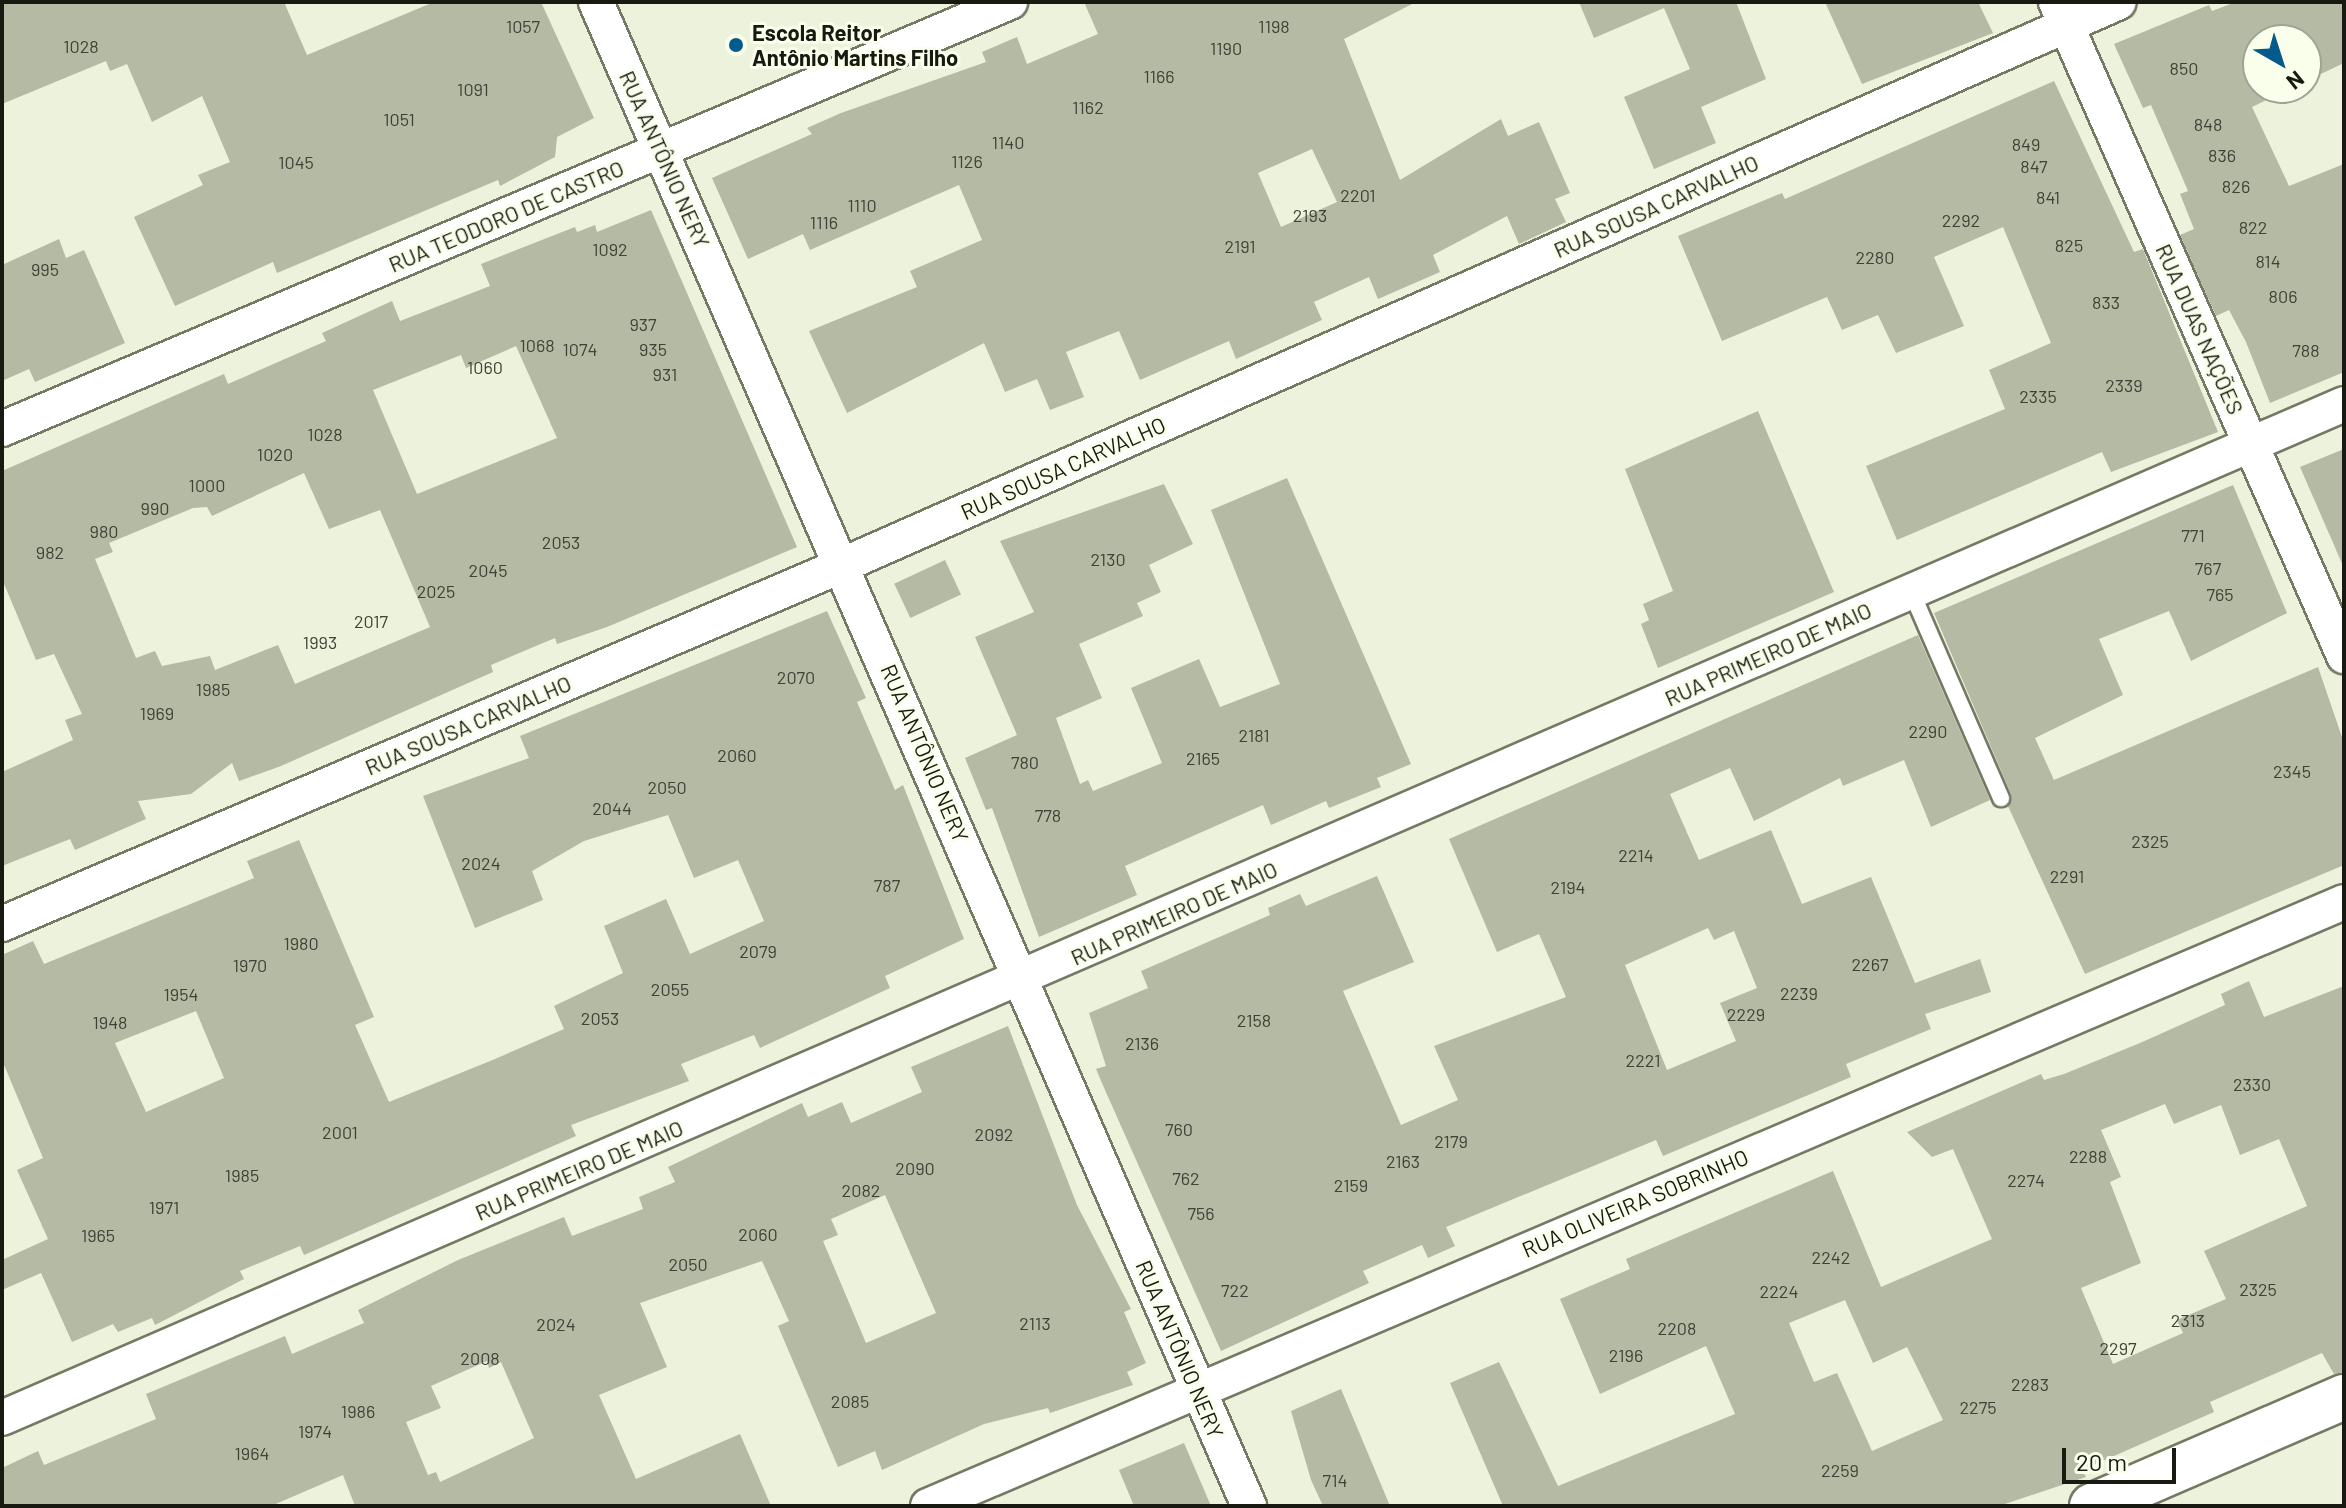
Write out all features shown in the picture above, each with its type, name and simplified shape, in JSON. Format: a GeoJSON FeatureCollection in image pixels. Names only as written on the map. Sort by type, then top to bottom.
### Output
{"type":"FeatureCollection","features":[{"type":"Feature","properties":{"kind":"street","name":"RUA ANTÔNIO NERY"},"geometry":{"type":"LineString","coordinates":[[596,2],[845,564],[1196,1389],[1249,1506]]}},
{"type":"Feature","properties":{"kind":"street","name":"RUA TEODORO DE CASTRO"},"geometry":{"type":"LineString","coordinates":[[2,429],[1010,2]]}},
{"type":"Feature","properties":{"kind":"street","name":"RUA SOUSA CARVALHO"},"geometry":{"type":"LineString","coordinates":[[2,924],[845,564],[2061,14],[2119,2]]}},
{"type":"Feature","properties":{"kind":"street","name":"RUA DUAS NAÇÕES"},"geometry":{"type":"LineString","coordinates":[[2061,14],[2344,656]]}},
{"type":"Feature","properties":{"kind":"street","name":"RUA PRIMEIRO DE MAIO"},"geometry":{"type":"LineString","coordinates":[[2,1418],[1021,980],[2250,442],[2344,404]]}},
{"type":"Feature","properties":{"kind":"street","name":"RUA OLIVEIRA SOBRINHO"},"geometry":{"type":"LineString","coordinates":[[928,1506],[1196,1389],[2344,902]]}},
{"type":"Feature","properties":{"kind":"street"},"geometry":{"type":"LineString","coordinates":[[2092,1506],[2344,1397]]}},
{"type":"Feature","properties":{"kind":"lane"},"geometry":{"type":"LineString","coordinates":[[1911,591],[2001,798]]}},
{"type":"Feature","properties":{"kind":"building"},"geometry":{"type":"Polygon","coordinates":[[[2,2],[284,2],[307,55],[434,2],[541,2],[594,118],[557,137],[555,157],[500,186],[498,180],[277,273],[273,262],[175,306],[134,217],[203,185],[198,175],[230,162],[202,96],[152,122],[127,64],[110,71],[106,61],[2,104],[2,2]]]}},
{"type":"Feature","properties":{"kind":"building"},"geometry":{"type":"Polygon","coordinates":[[[1084,2],[1416,2],[1344,39],[1400,180],[1501,119],[1508,136],[1539,122],[1570,193],[1555,199],[1566,222],[1519,244],[1507,216],[1433,255],[1440,272],[1378,299],[1369,277],[1314,302],[1322,320],[1236,359],[1229,341],[1140,380],[1119,331],[1066,352],[1084,397],[1050,410],[1037,379],[1005,392],[984,343],[847,413],[809,331],[917,287],[910,271],[982,240],[959,185],[810,250],[803,234],[748,259],[712,178],[812,134],[807,128],[841,113],[986,62],[982,52],[1017,37],[1027,64],[1098,34],[1084,2]],[[1312,149],[1258,173],[1281,227],[1337,202],[1312,149]]]}},
{"type":"Feature","properties":{"kind":"building"},"geometry":{"type":"Polygon","coordinates":[[[1579,2],[1736,2],[1766,79],[1701,107],[1716,143],[1654,169],[1624,97],[1690,69],[1664,8],[1594,38],[1579,2]]]}},
{"type":"Feature","properties":{"kind":"building"},"geometry":{"type":"Polygon","coordinates":[[[1825,2],[1978,2],[1993,33],[1862,84],[1825,2]]]}},
{"type":"Feature","properties":{"kind":"building"},"geometry":{"type":"Polygon","coordinates":[[[2236,2],[2344,2],[2344,63],[2322,73],[2322,24],[2242,24],[2242,104],[2258,104],[2252,107],[2289,186],[2344,164],[2344,372],[2270,403],[2246,342],[2229,310],[2216,316],[2180,235],[2194,229],[2180,194],[2188,191],[2151,105],[2143,108],[2114,44],[2209,5],[2212,11],[2236,2]]]}},
{"type":"Feature","properties":{"kind":"building"},"geometry":{"type":"Polygon","coordinates":[[[2054,81],[2134,252],[2143,249],[2218,432],[2111,472],[2102,452],[1897,540],[1866,466],[2005,409],[1989,370],[2051,343],[2003,227],[1934,257],[1964,326],[1896,353],[1878,315],[1842,330],[1827,297],[1722,341],[1678,236],[1782,193],[1785,199],[2054,81]]]}},
{"type":"Feature","properties":{"kind":"building"},"geometry":{"type":"Polygon","coordinates":[[[651,210],[797,547],[607,627],[557,644],[555,638],[491,665],[493,672],[281,766],[239,781],[232,763],[191,794],[138,801],[146,819],[75,850],[70,839],[2,866],[2,772],[73,740],[65,720],[82,714],[54,654],[36,660],[2,579],[2,471],[224,374],[228,384],[326,341],[322,333],[392,301],[400,321],[490,286],[481,264],[575,227],[577,232],[595,225],[597,232],[651,210]],[[516,346],[466,368],[461,355],[373,390],[417,494],[557,438],[516,346]],[[304,473],[212,516],[207,507],[193,508],[109,543],[113,552],[95,559],[136,658],[155,651],[162,666],[210,656],[215,670],[278,645],[295,684],[430,627],[380,510],[329,529],[304,473]]]}},
{"type":"Feature","properties":{"kind":"building"},"geometry":{"type":"Polygon","coordinates":[[[59,239],[66,258],[84,250],[125,343],[35,382],[29,369],[2,381],[2,265],[59,239]]]}},
{"type":"Feature","properties":{"kind":"building"},"geometry":{"type":"Polygon","coordinates":[[[1758,411],[1834,592],[1658,668],[1641,624],[1649,620],[1643,604],[1673,591],[1625,469],[1758,411]]]}},
{"type":"Feature","properties":{"kind":"building"},"geometry":{"type":"Polygon","coordinates":[[[2344,449],[2344,568],[2300,467],[2344,449]]]}},
{"type":"Feature","properties":{"kind":"building"},"geometry":{"type":"Polygon","coordinates":[[[1287,478],[1411,764],[1377,778],[1381,787],[1329,808],[1326,801],[1271,825],[1263,805],[1125,866],[1137,895],[1039,937],[992,808],[986,810],[965,758],[1017,735],[975,637],[1034,612],[1000,541],[1164,484],[1193,544],[1149,565],[1161,592],[1137,603],[1143,616],[1079,644],[1102,698],[1056,718],[1080,784],[1088,780],[1093,791],[1162,763],[1131,688],[1199,659],[1220,707],[1280,684],[1211,510],[1287,478]]]}},
{"type":"Feature","properties":{"kind":"building"},"geometry":{"type":"Polygon","coordinates":[[[2233,485],[2287,613],[2191,661],[2169,611],[2099,639],[2123,695],[2035,738],[2054,780],[2318,667],[2344,743],[2344,865],[2085,974],[2008,806],[2011,794],[1934,613],[2233,485]]]}},
{"type":"Feature","properties":{"kind":"building"},"geometry":{"type":"Polygon","coordinates":[[[945,560],[961,594],[910,618],[894,584],[945,560]]]}},
{"type":"Feature","properties":{"kind":"building"},"geometry":{"type":"Polygon","coordinates":[[[827,611],[866,698],[857,702],[895,790],[903,785],[964,939],[885,976],[890,988],[760,1048],[754,1035],[681,1064],[689,1081],[571,1125],[576,1136],[304,1255],[300,1246],[240,1271],[244,1279],[155,1325],[152,1318],[118,1332],[113,1324],[72,1342],[41,1273],[2,1290],[2,1260],[48,1239],[17,1170],[43,1158],[2,1060],[2,955],[33,941],[44,964],[254,878],[247,861],[299,840],[374,1017],[355,1025],[389,1102],[564,1029],[554,1006],[623,973],[604,926],[666,899],[690,954],[764,921],[738,860],[694,878],[668,815],[584,841],[532,871],[543,900],[475,928],[423,796],[529,758],[520,736],[827,611]],[[196,1011],[115,1043],[146,1112],[224,1078],[196,1011]]]}},
{"type":"Feature","properties":{"kind":"building"},"geometry":{"type":"Polygon","coordinates":[[[1918,635],[1990,800],[1931,827],[1904,760],[1843,786],[1840,778],[1754,821],[1730,768],[1670,794],[1699,860],[1771,830],[1802,904],[1871,877],[1915,983],[1980,959],[1991,992],[1925,1014],[1931,1029],[1846,1064],[1851,1077],[1663,1156],[1656,1140],[1446,1227],[1455,1246],[1428,1258],[1422,1245],[1363,1271],[1369,1283],[1221,1351],[1096,1069],[1106,1066],[1089,1013],[1148,988],[1141,971],[1270,915],[1268,908],[1300,894],[1306,906],[1377,876],[1414,962],[1343,991],[1401,1125],[1458,1100],[1434,1046],[1566,997],[1539,934],[1497,952],[1449,839],[1918,635]],[[1708,928],[1625,965],[1667,1070],[1736,1041],[1720,1003],[1757,988],[1734,931],[1714,940],[1708,928]]]}},
{"type":"Feature","properties":{"kind":"building"},"geometry":{"type":"Polygon","coordinates":[[[2249,981],[2264,1017],[2344,986],[2344,1372],[2334,1374],[2322,1353],[2210,1402],[2214,1412],[2082,1470],[2086,1477],[1999,1506],[1503,1506],[1450,1383],[1499,1362],[1558,1486],[1735,1414],[1706,1346],[1600,1394],[1560,1299],[1630,1269],[1626,1259],[1833,1171],[1881,1287],[1992,1239],[1953,1149],[1932,1157],[1907,1132],[2041,1074],[2044,1080],[2064,1074],[2140,1043],[2225,1005],[2221,994],[2249,981]],[[2165,1104],[2101,1130],[2121,1177],[2110,1182],[2141,1263],[2081,1288],[2113,1364],[2183,1333],[2177,1320],[2226,1299],[2204,1251],[2307,1206],[2279,1139],[2240,1155],[2221,1105],[2174,1124],[2165,1104]],[[1845,1300],[1789,1323],[1814,1382],[1837,1373],[1872,1451],[1943,1420],[1907,1347],[1873,1363],[1845,1300]]]}},
{"type":"Feature","properties":{"kind":"building"},"geometry":{"type":"Polygon","coordinates":[[[1008,1026],[1077,1205],[1131,1309],[1124,1312],[1146,1363],[1127,1372],[1133,1385],[1050,1413],[1048,1408],[984,1424],[882,1470],[875,1451],[838,1467],[778,1326],[789,1321],[762,1261],[640,1303],[667,1367],[599,1395],[636,1479],[740,1434],[771,1506],[355,1506],[343,1475],[271,1506],[2,1506],[2,1468],[38,1451],[44,1465],[156,1419],[146,1394],[285,1336],[292,1354],[364,1323],[358,1310],[458,1260],[564,1217],[572,1236],[643,1209],[639,1197],[675,1182],[668,1167],[802,1103],[808,1117],[842,1102],[851,1123],[922,1092],[911,1067],[1008,1026]],[[885,1195],[831,1219],[838,1235],[823,1241],[866,1343],[936,1313],[885,1195]],[[487,1361],[431,1386],[441,1408],[406,1422],[428,1475],[436,1472],[440,1482],[534,1438],[501,1362],[489,1368],[487,1361]]]}},
{"type":"Feature","properties":{"kind":"building"},"geometry":{"type":"Polygon","coordinates":[[[1341,1389],[1390,1506],[1323,1506],[1311,1480],[1291,1411],[1341,1389]]]}},
{"type":"Feature","properties":{"kind":"building"},"geometry":{"type":"Polygon","coordinates":[[[1184,1443],[1211,1506],[1134,1506],[1119,1470],[1184,1443]]]}},
{"type":"Feature","properties":{"kind":"place","name":"Escola Reitor Antônio Martins Filho"},"geometry":{"type":"Point","coordinates":[736,45]}}]}
